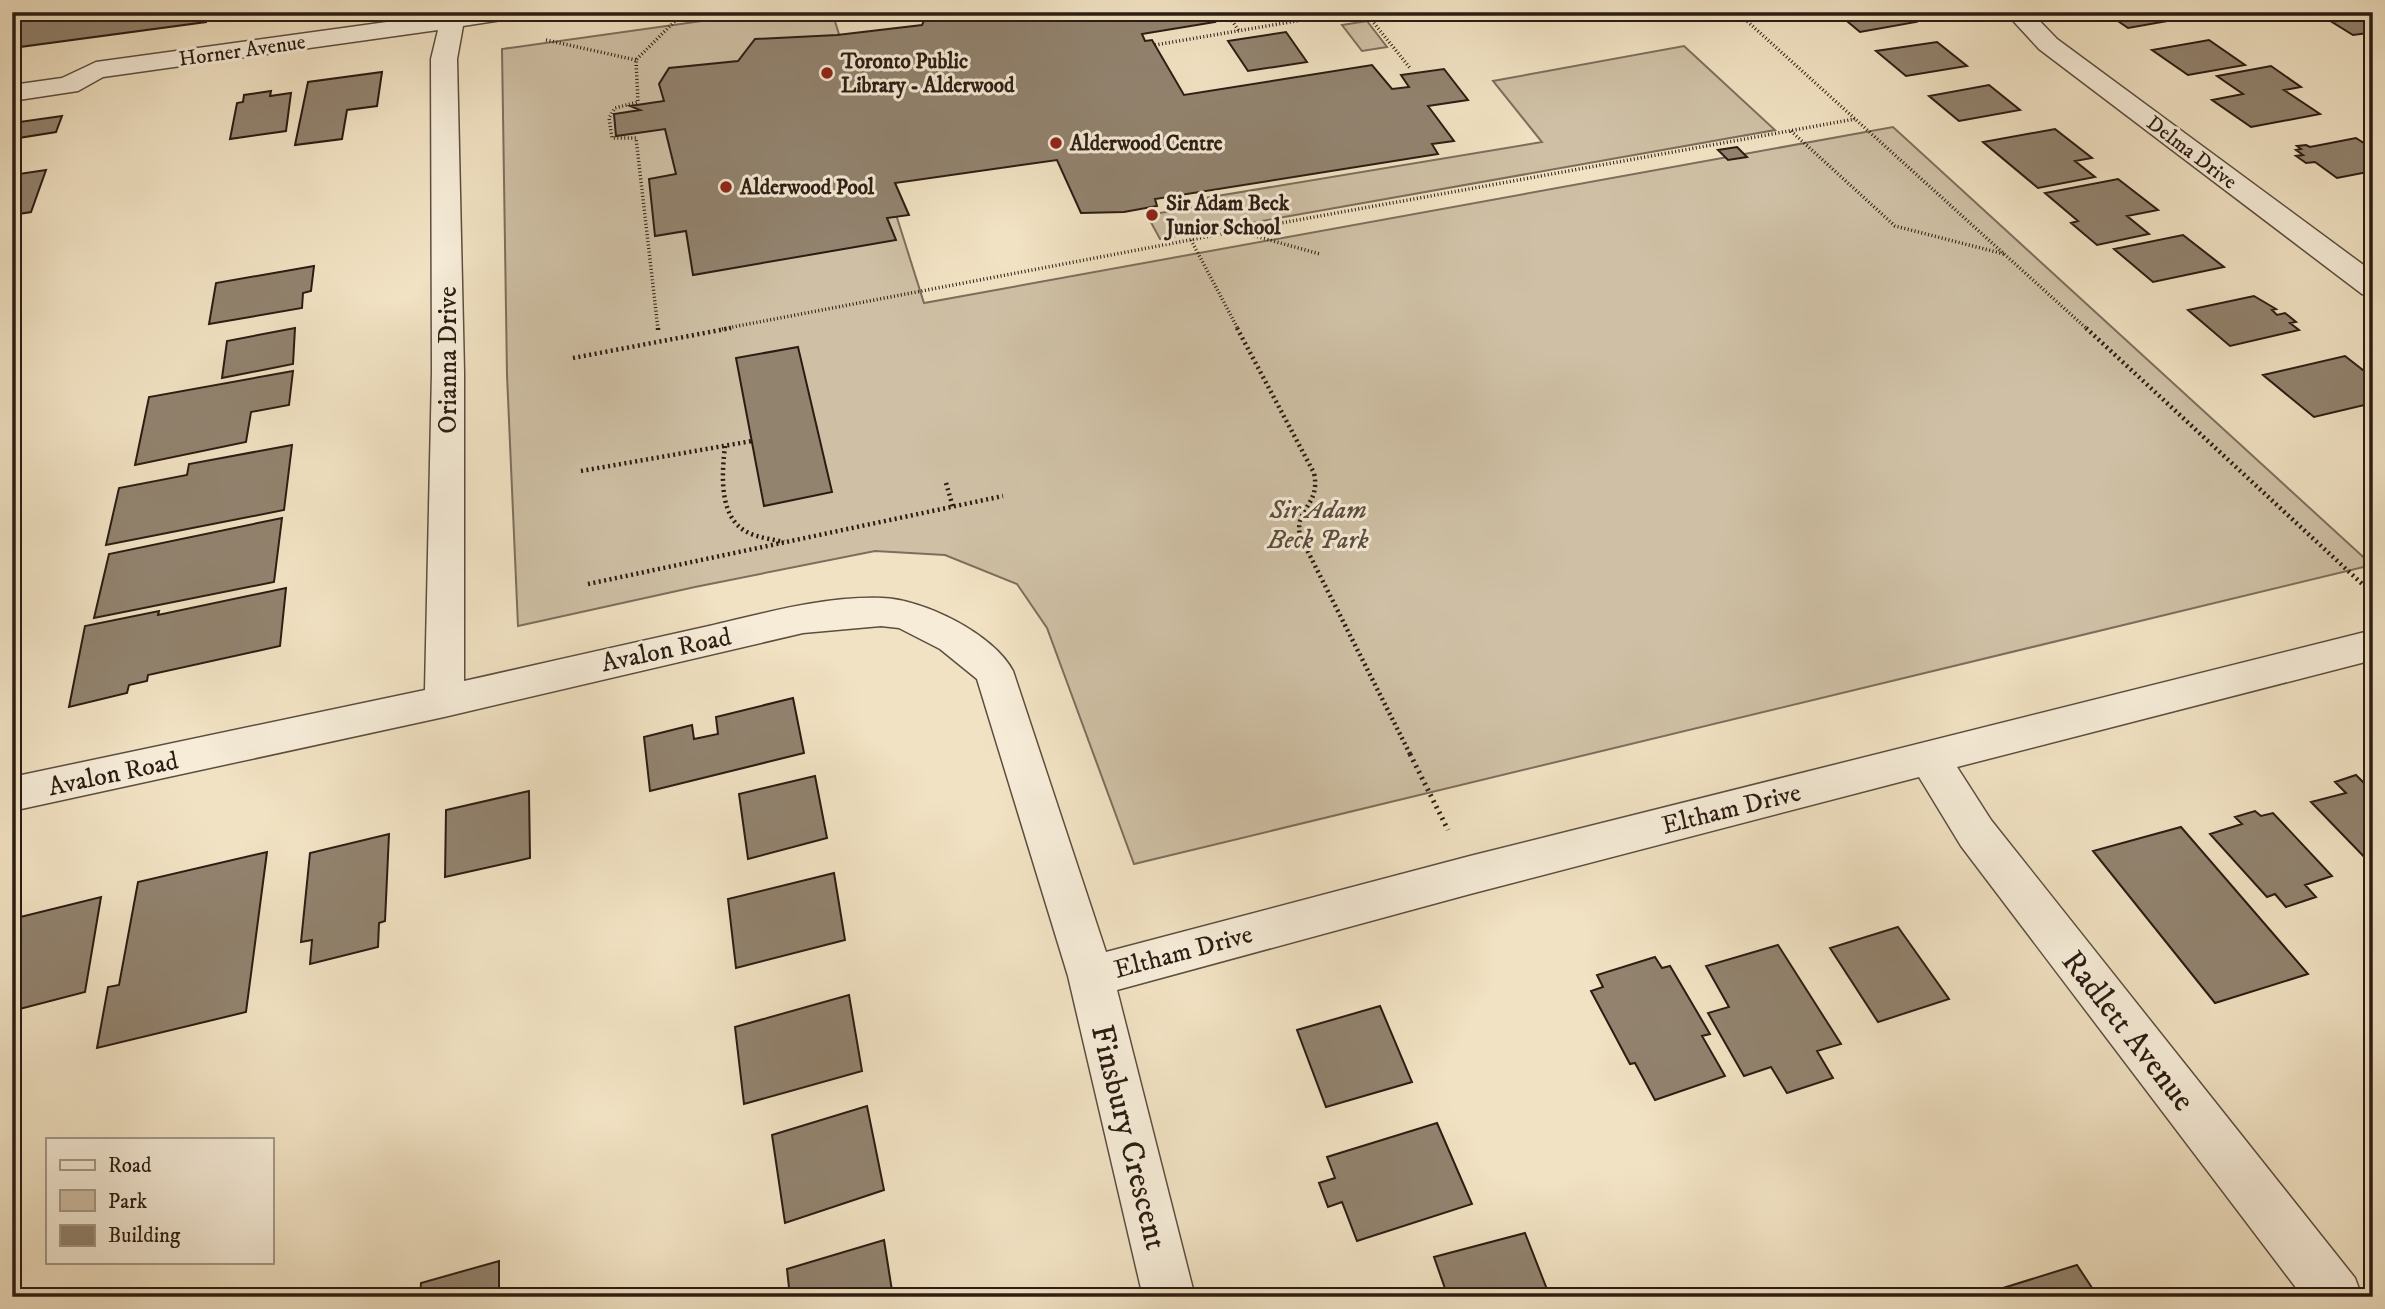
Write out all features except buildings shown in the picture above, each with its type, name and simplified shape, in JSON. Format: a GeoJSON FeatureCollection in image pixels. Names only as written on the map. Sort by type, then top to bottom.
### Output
{"type":"FeatureCollection","features":[{"type":"Feature","properties":{"kind":"street","name":"Horner Avenue"},"geometry":{"type":"LineString","coordinates":[[12,93],[69,85],[96,70],[512,12]]}},
{"type":"Feature","properties":{"kind":"street","name":"Delma Drive"},"geometry":{"type":"LineString","coordinates":[[2017,12],[2048,44],[2373,287]]}},
{"type":"Feature","properties":{"kind":"street","name":"Orianna Drive"},"geometry":{"type":"LineString","coordinates":[[444,701],[448,372],[444,59],[452,20]]}},
{"type":"Feature","properties":{"kind":"street","name":"Horner Avenue"},"geometry":{"type":"LineString","coordinates":[[12,71],[73,63],[96,70]]}},
{"type":"Feature","properties":{"kind":"street","name":"Avalon Road"},"geometry":{"type":"LineString","coordinates":[[12,794],[444,701],[803,619],[881,612],[899,614],[922,621],[974,653],[994,671],[1091,976]]}},
{"type":"Feature","properties":{"kind":"street","name":"Eltham Drive"},"geometry":{"type":"LineString","coordinates":[[1091,976],[1470,875],[2373,645]]}},
{"type":"Feature","properties":{"kind":"street","name":"Radlett Avenue"},"geometry":{"type":"LineString","coordinates":[[1928,758],[1976,833],[2336,1297]]}},
{"type":"Feature","properties":{"kind":"street","name":"Finsbury Crescent"},"geometry":{"type":"LineString","coordinates":[[1091,976],[1168,1297]]}},
{"type":"Feature","properties":{"kind":"path"},"geometry":{"type":"LineString","coordinates":[[1226,12],[1239,31]]}},
{"type":"Feature","properties":{"kind":"path"},"geometry":{"type":"LineString","coordinates":[[1155,45],[1349,12]]}},
{"type":"Feature","properties":{"kind":"path"},"geometry":{"type":"LineString","coordinates":[[1365,12],[1410,68]]}},
{"type":"Feature","properties":{"kind":"path"},"geometry":{"type":"LineString","coordinates":[[1737,12],[2007,255],[2373,594]]}},
{"type":"Feature","properties":{"kind":"path"},"geometry":{"type":"LineString","coordinates":[[658,332],[636,138],[612,138],[609,118],[615,108],[638,102],[636,60],[675,21]]}},
{"type":"Feature","properties":{"kind":"path"},"geometry":{"type":"LineString","coordinates":[[546,40],[636,60]]}},
{"type":"Feature","properties":{"kind":"path"},"geometry":{"type":"LineString","coordinates":[[573,358],[1237,231],[1855,119]]}},
{"type":"Feature","properties":{"kind":"path"},"geometry":{"type":"LineString","coordinates":[[1791,130],[1895,226],[2007,255]]}},
{"type":"Feature","properties":{"kind":"path"},"geometry":{"type":"LineString","coordinates":[[1237,231],[1320,254]]}},
{"type":"Feature","properties":{"kind":"path"},"geometry":{"type":"LineString","coordinates":[[1191,240],[1315,477],[1318,489],[1315,497],[1297,523],[1300,536],[1470,875]]}},
{"type":"Feature","properties":{"kind":"path"},"geometry":{"type":"LineString","coordinates":[[581,471],[752,441]]}},
{"type":"Feature","properties":{"kind":"path"},"geometry":{"type":"LineString","coordinates":[[725,446],[723,484],[734,520],[745,531],[785,543]]}},
{"type":"Feature","properties":{"kind":"path"},"geometry":{"type":"LineString","coordinates":[[946,483],[953,507]]}},
{"type":"Feature","properties":{"kind":"path"},"geometry":{"type":"LineString","coordinates":[[589,584],[1003,496]]}},
{"type":"Feature","properties":{"kind":"green space","name":"Sir Adam Beck Park"},"geometry":{"type":"Polygon","coordinates":[[[766,12],[832,12],[924,303],[1893,127],[2372,565],[1134,864],[1047,628],[1017,584],[945,555],[875,551],[518,626],[507,375],[502,49],[766,12]]]}},
{"type":"Feature","properties":{"kind":"green space"},"geometry":{"type":"Polygon","coordinates":[[[1367,21],[1387,47],[1362,51],[1342,25],[1367,21]]]}},
{"type":"Feature","properties":{"kind":"green space"},"geometry":{"type":"Polygon","coordinates":[[[1684,46],[1775,130],[1160,239],[1147,215],[1204,206],[1199,199],[1542,142],[1493,81],[1684,46]]]}},
{"type":"Feature","properties":{"kind":"place","name":"Toronto Public Library - Alderwood"},"geometry":{"type":"Point","coordinates":[827,73]}},
{"type":"Feature","properties":{"kind":"place","name":"Alderwood Centre"},"geometry":{"type":"Point","coordinates":[1056,143]}},
{"type":"Feature","properties":{"kind":"place","name":"Alderwood Pool"},"geometry":{"type":"Point","coordinates":[726,187]}},
{"type":"Feature","properties":{"kind":"place","name":"Sir Adam Beck Junior School"},"geometry":{"type":"Point","coordinates":[1152,215]}}]}
